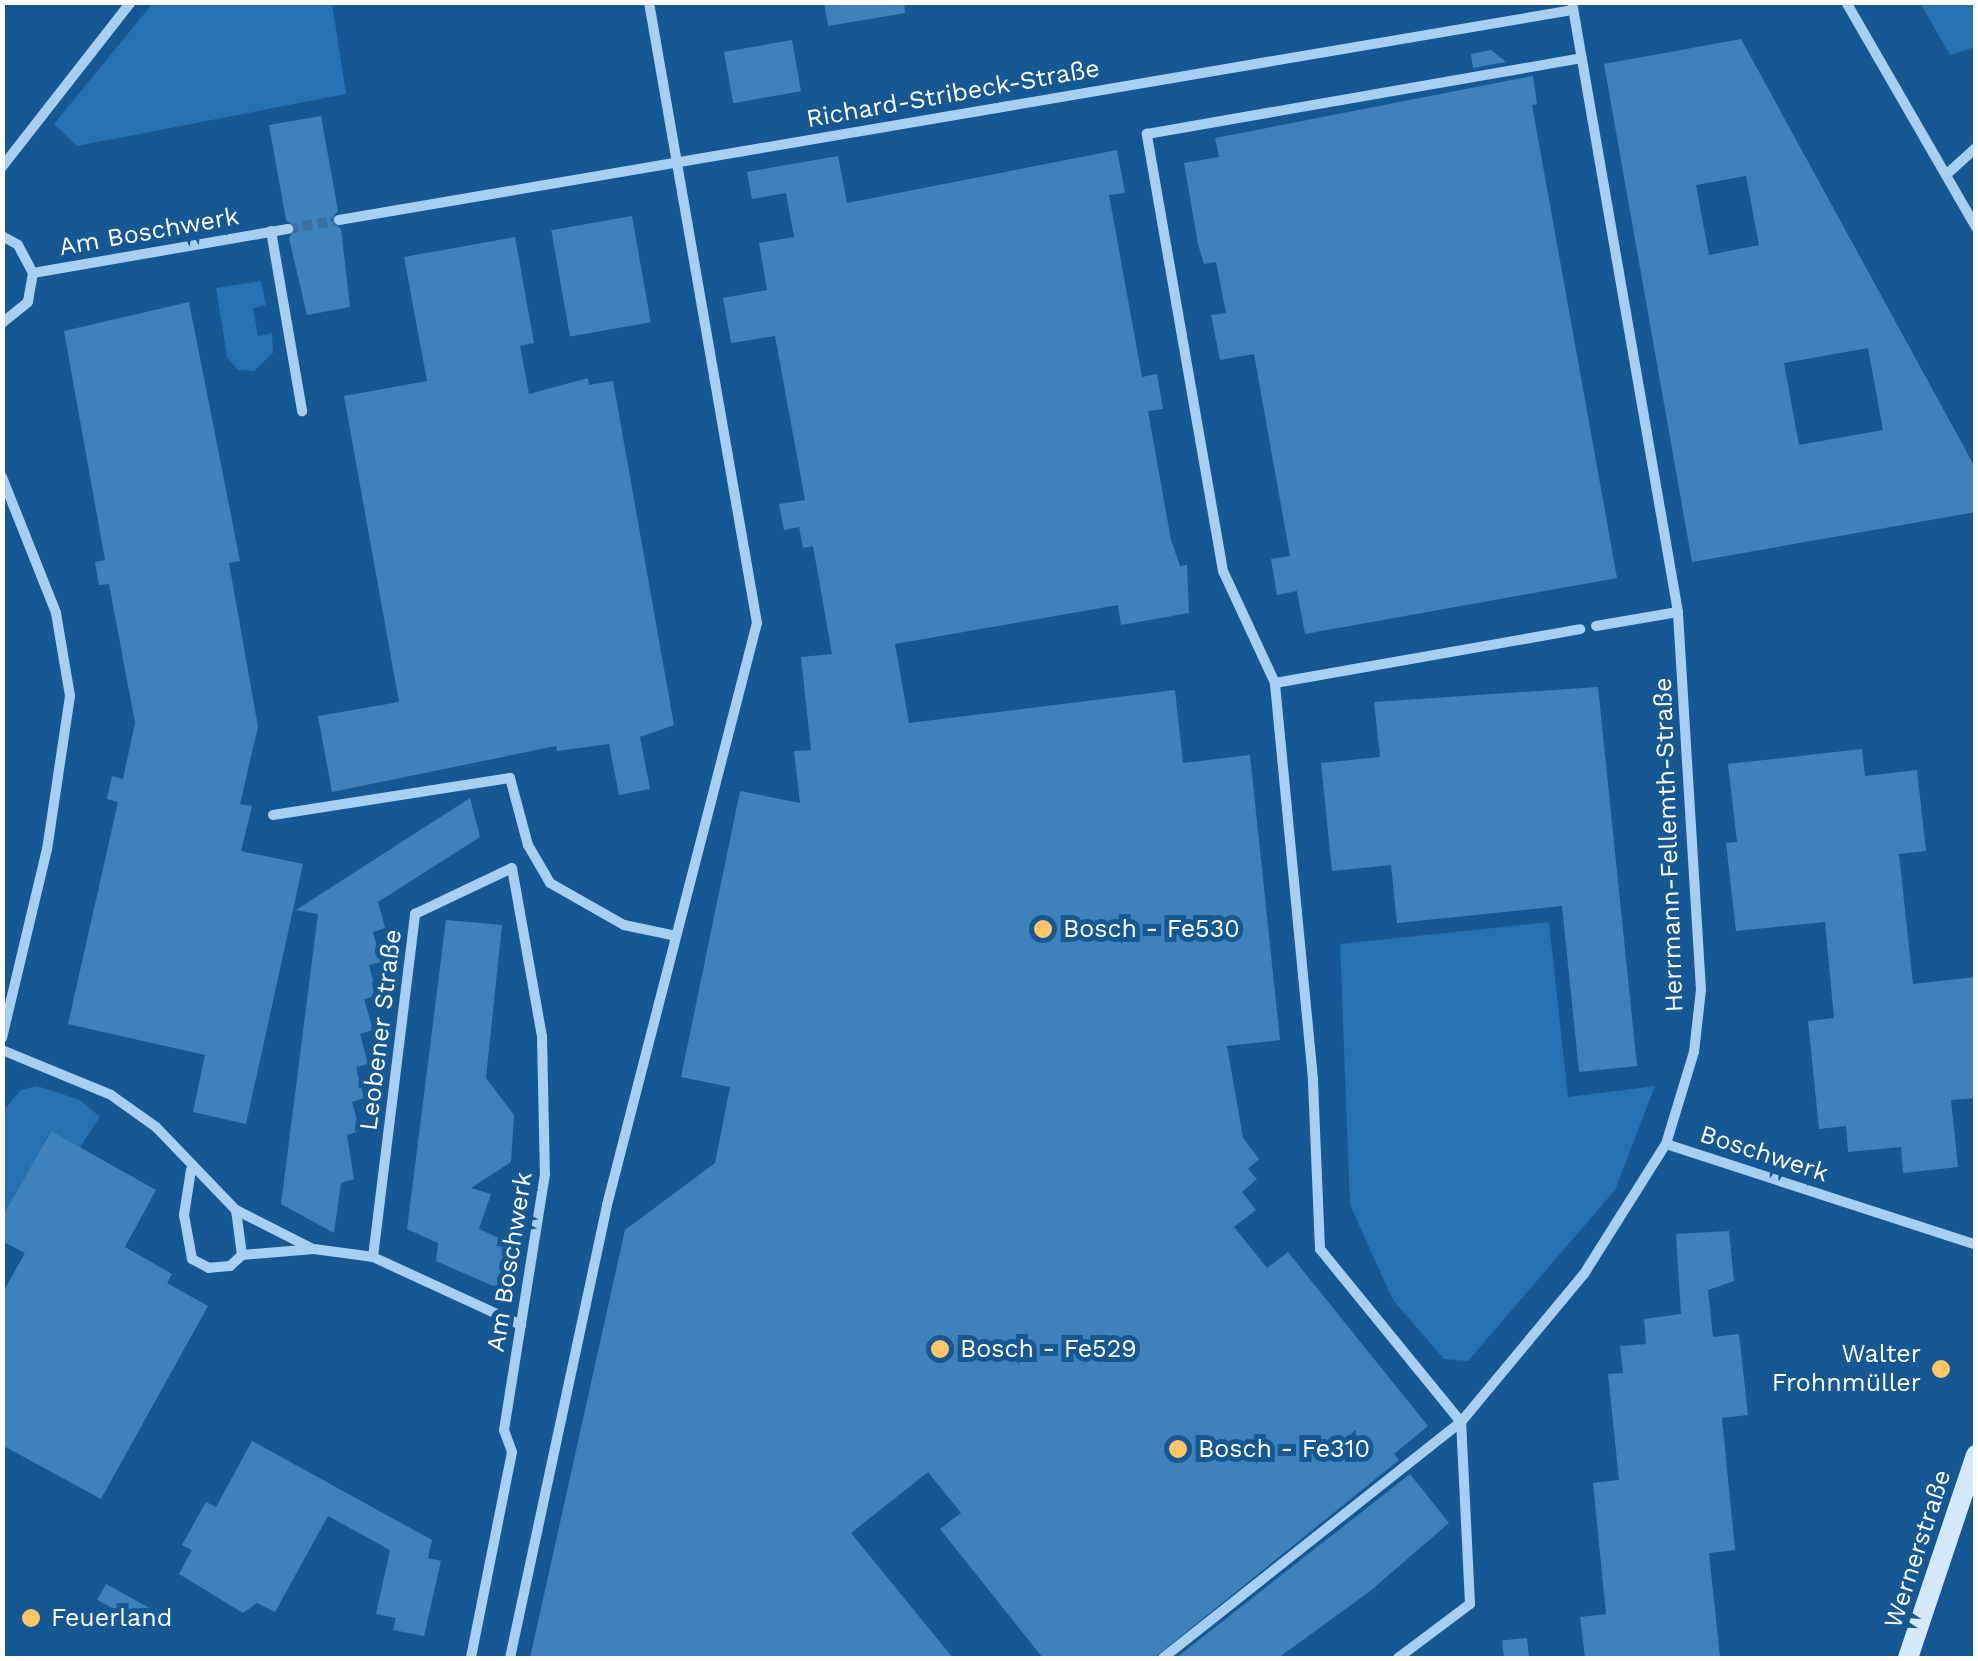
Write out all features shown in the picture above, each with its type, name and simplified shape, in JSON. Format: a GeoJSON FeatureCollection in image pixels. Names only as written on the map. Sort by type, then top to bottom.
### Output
{"type":"FeatureCollection","features":[{"type":"Feature","properties":{"kind":"main road","name":"Wernerstraße"},"geometry":{"type":"LineString","coordinates":[[1908,1658],[1976,1456]]}},
{"type":"Feature","properties":{"kind":"street"},"geometry":{"type":"LineString","coordinates":[[2,167],[131,2]]}},
{"type":"Feature","properties":{"kind":"street"},"geometry":{"type":"LineString","coordinates":[[510,1658],[607,1206],[758,624],[650,2]]}},
{"type":"Feature","properties":{"kind":"street"},"geometry":{"type":"LineString","coordinates":[[1846,2],[1976,227]]}},
{"type":"Feature","properties":{"kind":"street","name":"Richard-Stribeck-Straße"},"geometry":{"type":"LineString","coordinates":[[340,220],[1572,6]]}},
{"type":"Feature","properties":{"kind":"street","name":"Herrmann-Fellemth-Straße"},"geometry":{"type":"LineString","coordinates":[[1163,1658],[1461,1422],[1584,1274],[1666,1144],[1694,1052],[1701,990],[1678,612],[1572,6]]}},
{"type":"Feature","properties":{"kind":"street"},"geometry":{"type":"LineString","coordinates":[[1398,1658],[1470,1604],[1461,1422],[1320,1249],[1313,1079],[1275,683],[1223,571],[1147,134],[1581,58]]}},
{"type":"Feature","properties":{"kind":"street"},"geometry":{"type":"LineString","coordinates":[[1948,173],[1976,148]]}},
{"type":"Feature","properties":{"kind":"street","name":"Am Boschwerk"},"geometry":{"type":"LineString","coordinates":[[34,273],[288,229]]}},
{"type":"Feature","properties":{"kind":"street","name":"Am Boschwerk"},"geometry":{"type":"LineString","coordinates":[[271,231],[302,411]]}},
{"type":"Feature","properties":{"kind":"street"},"geometry":{"type":"LineString","coordinates":[[2,236],[18,244],[34,273],[28,302],[2,322]]}},
{"type":"Feature","properties":{"kind":"street"},"geometry":{"type":"LineString","coordinates":[[2,477],[56,613],[70,696],[47,849],[2,1038]]}},
{"type":"Feature","properties":{"kind":"street"},"geometry":{"type":"LineString","coordinates":[[1596,626],[1678,612]]}},
{"type":"Feature","properties":{"kind":"street"},"geometry":{"type":"LineString","coordinates":[[1275,683],[1580,628]]}},
{"type":"Feature","properties":{"kind":"street"},"geometry":{"type":"LineString","coordinates":[[272,815],[510,778],[528,845],[550,883],[624,925],[676,936]]}},
{"type":"Feature","properties":{"kind":"street","name":"Am Boschwerk"},"geometry":{"type":"LineString","coordinates":[[470,1658],[512,1452],[504,1430],[540,1212],[546,1120],[542,1036],[512,868]]}},
{"type":"Feature","properties":{"kind":"street","name":"Leobener Straße"},"geometry":{"type":"LineString","coordinates":[[374,1256],[415,914],[512,868]]}},
{"type":"Feature","properties":{"kind":"street"},"geometry":{"type":"LineString","coordinates":[[2,1050],[126,1103],[175,1146],[191,1170],[236,1210],[314,1249]]}},
{"type":"Feature","properties":{"kind":"street","name":"Boschwerk"},"geometry":{"type":"LineString","coordinates":[[1666,1144],[1976,1246]]}},
{"type":"Feature","properties":{"kind":"street"},"geometry":{"type":"LineString","coordinates":[[191,1170],[184,1215],[192,1259],[209,1268],[230,1266],[242,1255],[314,1249],[374,1256],[521,1325]]}},
{"type":"Feature","properties":{"kind":"street"},"geometry":{"type":"LineString","coordinates":[[236,1210],[242,1255]]}},
{"type":"Feature","properties":{"kind":"shaded area"},"geometry":{"type":"Polygon","coordinates":[[[153,3],[332,3],[346,94],[77,146],[54,124],[153,3]]]}},
{"type":"Feature","properties":{"kind":"shaded area"},"geometry":{"type":"Polygon","coordinates":[[[1920,3],[1975,3],[1975,47],[1950,55],[1920,3]]]}},
{"type":"Feature","properties":{"kind":"shaded area"},"geometry":{"type":"Polygon","coordinates":[[[261,281],[266,305],[253,308],[258,336],[272,333],[273,353],[254,371],[238,370],[227,357],[216,288],[261,281]]]}},
{"type":"Feature","properties":{"kind":"shaded area"},"geometry":{"type":"Polygon","coordinates":[[[1549,922],[1568,1097],[1655,1086],[1615,1190],[1468,1361],[1444,1359],[1393,1300],[1350,1205],[1340,944],[1549,922]]]}},
{"type":"Feature","properties":{"kind":"shaded area"},"geometry":{"type":"Polygon","coordinates":[[[37,1086],[80,1100],[100,1117],[80,1147],[50,1132],[3,1218],[2,1112],[21,1090],[37,1086]]]}},
{"type":"Feature","properties":{"kind":"building"},"geometry":{"type":"Polygon","coordinates":[[[824,2],[904,2],[905,13],[828,26],[824,2]]]}},
{"type":"Feature","properties":{"kind":"building"},"geometry":{"type":"Polygon","coordinates":[[[1741,39],[1976,469],[1976,512],[1692,562],[1604,64],[1741,39]],[[1746,176],[1696,185],[1709,255],[1759,245],[1746,176]],[[1868,348],[1784,363],[1799,445],[1883,430],[1868,348]]]}},
{"type":"Feature","properties":{"kind":"building"},"geometry":{"type":"Polygon","coordinates":[[[792,40],[801,91],[733,103],[724,52],[792,40]]]}},
{"type":"Feature","properties":{"kind":"building"},"geometry":{"type":"Polygon","coordinates":[[[1491,50],[1506,62],[1473,68],[1471,54],[1491,50]]]}},
{"type":"Feature","properties":{"kind":"building"},"geometry":{"type":"Polygon","coordinates":[[[1533,76],[1537,104],[1532,105],[1617,578],[1305,634],[1297,591],[1277,595],[1271,559],[1290,556],[1254,354],[1220,360],[1211,315],[1226,313],[1216,262],[1204,264],[1198,244],[1184,163],[1219,157],[1215,138],[1533,76]]]}},
{"type":"Feature","properties":{"kind":"building"},"geometry":{"type":"Polygon","coordinates":[[[321,116],[338,211],[330,220],[341,229],[350,307],[307,315],[289,238],[296,227],[286,220],[269,125],[321,116]]]}},
{"type":"Feature","properties":{"kind":"building"},"geometry":{"type":"Polygon","coordinates":[[[1117,150],[1125,193],[1109,195],[1142,377],[1157,374],[1163,409],[1148,411],[1171,540],[1180,566],[1187,565],[1189,613],[1121,625],[1118,605],[895,644],[909,723],[1175,690],[1183,763],[1250,755],[1280,1040],[1227,1046],[1243,1138],[1259,1159],[1248,1169],[1257,1179],[1242,1192],[1256,1210],[1234,1227],[1267,1268],[1288,1252],[1428,1426],[1394,1454],[1399,1460],[1154,1658],[1043,1658],[940,1529],[961,1513],[928,1472],[851,1533],[953,1658],[530,1658],[625,1230],[715,1163],[730,1087],[681,1077],[740,791],[800,803],[794,751],[811,750],[801,657],[832,654],[813,546],[803,548],[799,527],[784,530],[779,504],[805,500],[775,336],[731,343],[723,298],[767,290],[759,243],[794,237],[786,193],[752,199],[747,172],[838,156],[847,203],[1117,150]]]}},
{"type":"Feature","properties":{"kind":"building"},"geometry":{"type":"Polygon","coordinates":[[[632,216],[651,322],[570,337],[551,230],[632,216]]]}},
{"type":"Feature","properties":{"kind":"building"},"geometry":{"type":"Polygon","coordinates":[[[515,237],[534,343],[520,346],[529,394],[588,378],[589,385],[613,381],[674,725],[640,737],[650,789],[619,795],[609,744],[557,751],[556,746],[332,792],[318,716],[399,702],[344,396],[427,381],[404,257],[515,237]]]}},
{"type":"Feature","properties":{"kind":"building"},"geometry":{"type":"Polygon","coordinates":[[[189,302],[240,561],[229,563],[258,727],[240,804],[252,806],[241,851],[303,864],[246,1124],[193,1112],[205,1055],[68,1024],[118,802],[107,799],[112,776],[123,779],[135,723],[109,584],[99,585],[95,562],[105,560],[64,331],[189,302]]]}},
{"type":"Feature","properties":{"kind":"building"},"geometry":{"type":"Polygon","coordinates":[[[1598,687],[1637,1066],[1579,1072],[1562,906],[1397,923],[1391,865],[1332,871],[1321,763],[1380,757],[1374,702],[1598,687]]]}},
{"type":"Feature","properties":{"kind":"building"},"geometry":{"type":"Polygon","coordinates":[[[1862,749],[1865,776],[1917,770],[1926,851],[1899,854],[1913,984],[1976,977],[1976,1098],[1951,1100],[1958,1167],[1903,1173],[1901,1147],[1848,1152],[1846,1126],[1819,1129],[1808,1021],[1834,1018],[1825,922],[1736,931],[1726,843],[1737,842],[1728,764],[1862,749]]]}},
{"type":"Feature","properties":{"kind":"building"},"geometry":{"type":"Polygon","coordinates":[[[470,798],[480,837],[378,902],[385,928],[373,932],[381,962],[369,965],[377,996],[364,999],[373,1030],[360,1034],[368,1064],[356,1067],[364,1098],[352,1102],[360,1131],[347,1135],[354,1179],[341,1183],[334,1233],[281,1204],[318,914],[296,910],[470,798]]]}},
{"type":"Feature","properties":{"kind":"building"},"geometry":{"type":"Polygon","coordinates":[[[446,920],[502,925],[486,1078],[514,1115],[511,1162],[471,1188],[491,1194],[479,1229],[519,1247],[500,1289],[436,1261],[438,1243],[407,1229],[446,920]]]}},
{"type":"Feature","properties":{"kind":"building"},"geometry":{"type":"Polygon","coordinates":[[[51,1131],[156,1190],[125,1247],[172,1274],[167,1283],[208,1306],[101,1499],[2,1445],[2,1294],[25,1253],[2,1241],[2,1218],[51,1131]]]}},
{"type":"Feature","properties":{"kind":"building"},"geometry":{"type":"Polygon","coordinates":[[[1729,1231],[1734,1281],[1708,1290],[1713,1337],[1739,1334],[1748,1415],[1722,1418],[1735,1550],[1709,1553],[1720,1657],[1585,1658],[1580,1617],[1606,1614],[1593,1483],[1619,1480],[1608,1374],[1623,1373],[1620,1346],[1646,1344],[1644,1319],[1681,1314],[1676,1234],[1729,1231]]]}},
{"type":"Feature","properties":{"kind":"building"},"geometry":{"type":"Polygon","coordinates":[[[252,1441],[432,1540],[428,1558],[441,1561],[424,1636],[393,1630],[396,1618],[376,1614],[390,1550],[328,1516],[275,1612],[257,1603],[243,1613],[179,1574],[192,1550],[182,1545],[206,1502],[216,1507],[252,1441]]]}},
{"type":"Feature","properties":{"kind":"building"},"geometry":{"type":"Polygon","coordinates":[[[1410,1474],[1449,1523],[1369,1592],[1278,1658],[1176,1658],[1410,1474]]]}},
{"type":"Feature","properties":{"kind":"building"},"geometry":{"type":"Polygon","coordinates":[[[106,1584],[158,1613],[150,1629],[97,1600],[106,1584]]]}},
{"type":"Feature","properties":{"kind":"building"},"geometry":{"type":"Polygon","coordinates":[[[1527,1638],[1529,1658],[1504,1658],[1502,1641],[1527,1638]]]}},
{"type":"Feature","properties":{"kind":"tunnel"},"geometry":{"type":"LineString","coordinates":[[288,229],[339,220]]}},
{"type":"Feature","properties":{"kind":"place","name":"Bosch - Fe530"},"geometry":{"type":"Point","coordinates":[1043,929]}},
{"type":"Feature","properties":{"kind":"place","name":"Bosch - Fe529"},"geometry":{"type":"Point","coordinates":[940,1349]}},
{"type":"Feature","properties":{"kind":"place","name":"Walter Frohnmüller"},"geometry":{"type":"Point","coordinates":[1941,1369]}},
{"type":"Feature","properties":{"kind":"place","name":"Bosch - Fe310"},"geometry":{"type":"Point","coordinates":[1178,1449]}},
{"type":"Feature","properties":{"kind":"place","name":"Feuerland"},"geometry":{"type":"Point","coordinates":[31,1618]}}]}
